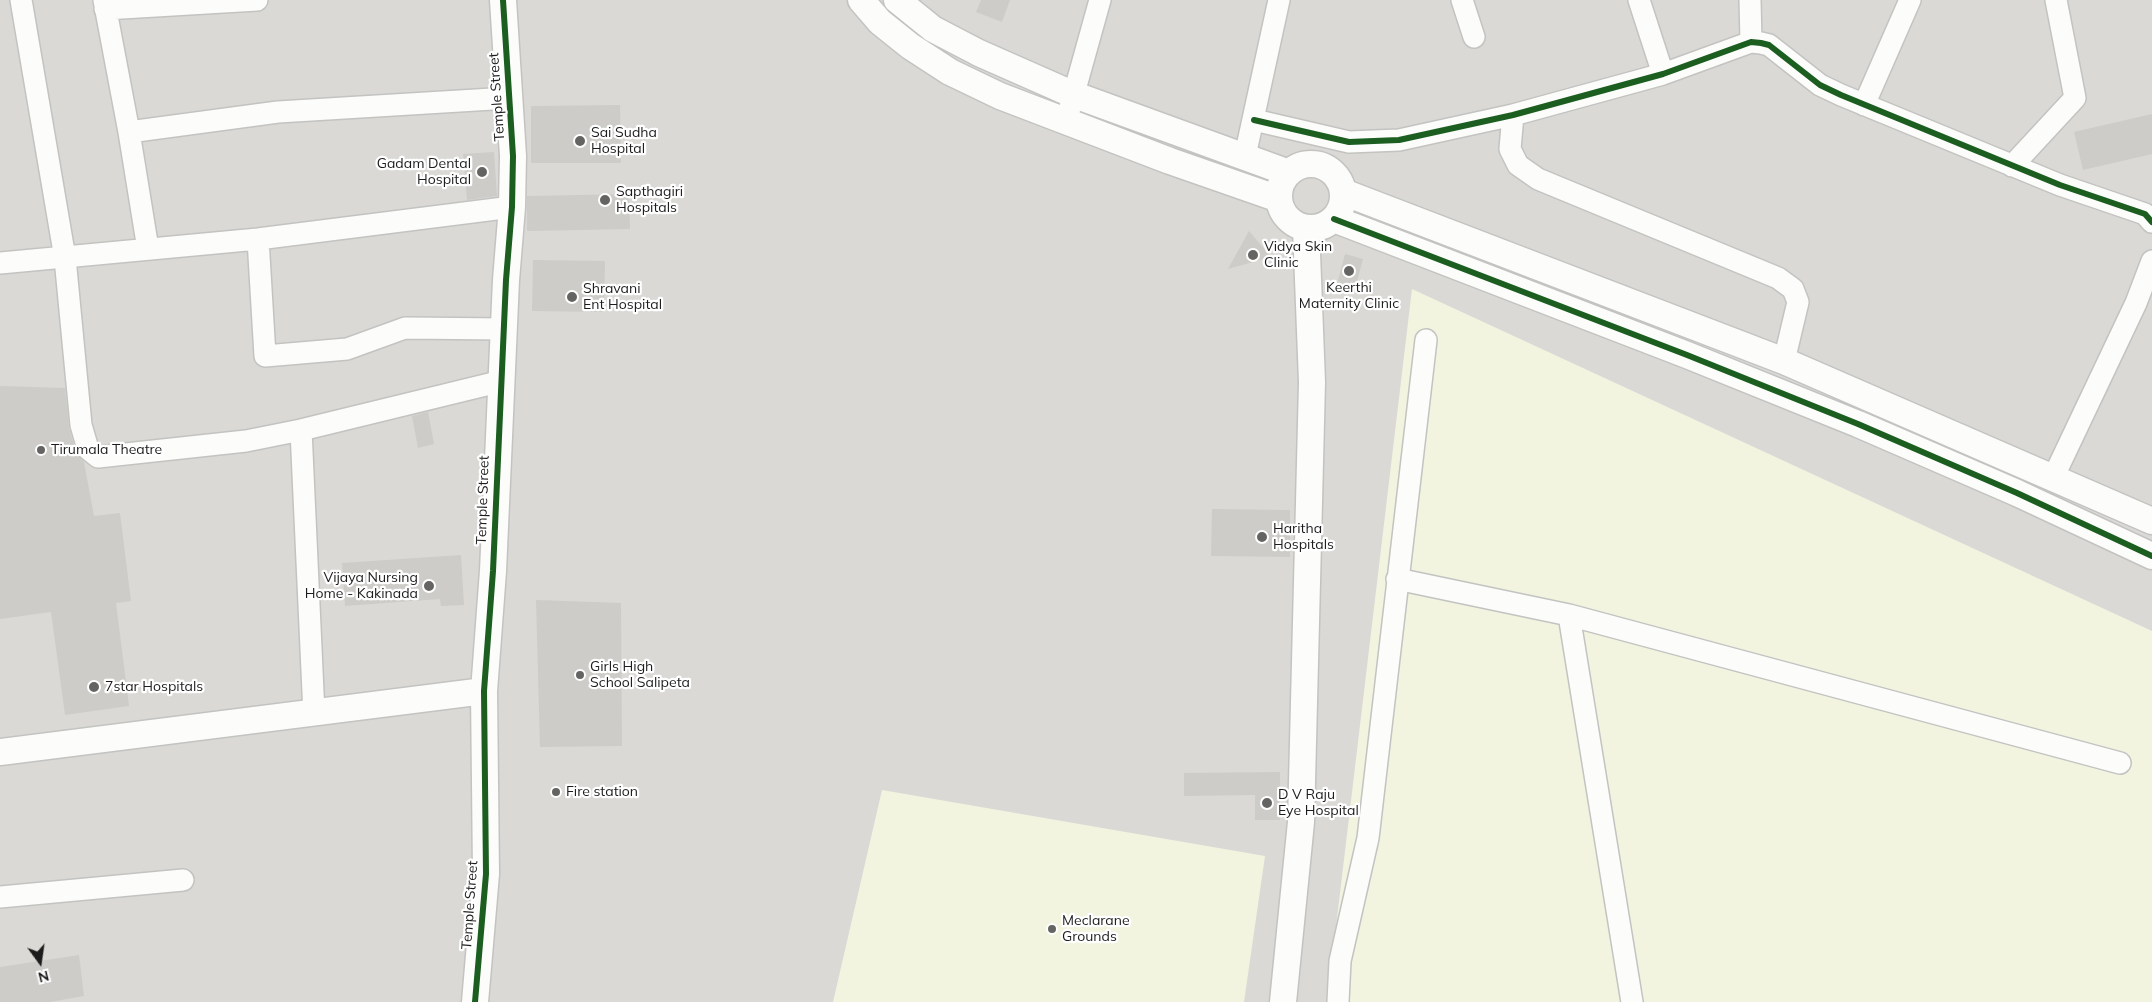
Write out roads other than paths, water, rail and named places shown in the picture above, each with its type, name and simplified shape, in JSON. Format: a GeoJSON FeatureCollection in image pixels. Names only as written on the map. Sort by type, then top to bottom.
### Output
{"type":"FeatureCollection","features":[{"type":"Feature","properties":{"kind":"street"},"geometry":{"type":"LineString","coordinates":[[21,0],[66,258],[81,426],[88,449],[98,457],[246,441],[301,430],[502,381]]}},
{"type":"Feature","properties":{"kind":"street"},"geometry":{"type":"LineString","coordinates":[[148,249],[129,132],[104,5],[257,0]]}},
{"type":"Feature","properties":{"kind":"street","name":"Temple Street"},"geometry":{"type":"LineString","coordinates":[[475,1002],[486,874],[484,691],[505,329],[506,280],[512,207],[513,156],[503,0]]}},
{"type":"Feature","properties":{"kind":"street"},"geometry":{"type":"LineString","coordinates":[[861,0],[888,28],[910,46],[950,72],[1000,96],[1066,122],[1279,199]]}},
{"type":"Feature","properties":{"kind":"street"},"geometry":{"type":"LineString","coordinates":[[897,0],[933,29],[978,54],[1072,94],[1245,156],[1289,174]]}},
{"type":"Feature","properties":{"kind":"street"},"geometry":{"type":"LineString","coordinates":[[1066,122],[1072,94],[1100,0]]}},
{"type":"Feature","properties":{"kind":"street"},"geometry":{"type":"LineString","coordinates":[[1245,156],[1279,0]]}},
{"type":"Feature","properties":{"kind":"street"},"geometry":{"type":"LineString","coordinates":[[1462,0],[1474,37]]}},
{"type":"Feature","properties":{"kind":"street"},"geometry":{"type":"LineString","coordinates":[[1639,0],[1663,74]]}},
{"type":"Feature","properties":{"kind":"street"},"geometry":{"type":"LineString","coordinates":[[1750,0],[1751,42]]}},
{"type":"Feature","properties":{"kind":"street"},"geometry":{"type":"LineString","coordinates":[[1864,105],[1910,0]]}},
{"type":"Feature","properties":{"kind":"street"},"geometry":{"type":"LineString","coordinates":[[2012,166],[2075,98],[2056,0]]}},
{"type":"Feature","properties":{"kind":"street"},"geometry":{"type":"LineString","coordinates":[[1254,120],[1349,142],[1399,140],[1513,114],[1663,74],[1751,42],[1769,45],[1820,85],[1864,105],[2060,185],[2145,214],[2152,222]]}},
{"type":"Feature","properties":{"kind":"street"},"geometry":{"type":"LineString","coordinates":[[129,132],[278,112],[510,98]]}},
{"type":"Feature","properties":{"kind":"street"},"geometry":{"type":"LineString","coordinates":[[1513,114],[1510,149],[1518,165],[1538,179],[1778,278],[1793,289],[1798,302],[1784,361]]}},
{"type":"Feature","properties":{"kind":"street"},"geometry":{"type":"LineString","coordinates":[[1315,164],[1328,169],[1338,179],[1343,192],[1342,206],[1334,219],[1322,227],[1306,228],[1293,223],[1283,212],[1279,199],[1281,185],[1289,174],[1301,166],[1315,164]]}},
{"type":"Feature","properties":{"kind":"street"},"geometry":{"type":"LineString","coordinates":[[1343,192],[1784,361],[2152,521]]}},
{"type":"Feature","properties":{"kind":"street"},"geometry":{"type":"LineString","coordinates":[[0,263],[258,238],[512,207]]}},
{"type":"Feature","properties":{"kind":"street"},"geometry":{"type":"LineString","coordinates":[[1334,219],[1687,355],[1858,424],[2017,493],[2152,556]]}},
{"type":"Feature","properties":{"kind":"street"},"geometry":{"type":"LineString","coordinates":[[1283,1002],[1301,822],[1312,382],[1306,228]]}},
{"type":"Feature","properties":{"kind":"street"},"geometry":{"type":"LineString","coordinates":[[258,238],[265,356],[347,349],[405,328],[505,329]]}},
{"type":"Feature","properties":{"kind":"street"},"geometry":{"type":"LineString","coordinates":[[2053,478],[2136,304],[2152,261]]}},
{"type":"Feature","properties":{"kind":"street"},"geometry":{"type":"LineString","coordinates":[[1338,1002],[1340,961],[1368,838],[1426,340]]}},
{"type":"Feature","properties":{"kind":"street"},"geometry":{"type":"LineString","coordinates":[[301,430],[314,714]]}},
{"type":"Feature","properties":{"kind":"street"},"geometry":{"type":"LineString","coordinates":[[2017,493],[2028,466]]}},
{"type":"Feature","properties":{"kind":"street"},"geometry":{"type":"LineString","coordinates":[[1397,579],[1569,615],[2120,763]]}},
{"type":"Feature","properties":{"kind":"street"},"geometry":{"type":"LineString","coordinates":[[1569,615],[1632,1002]]}},
{"type":"Feature","properties":{"kind":"street"},"geometry":{"type":"LineString","coordinates":[[0,752],[314,714],[484,691]]}},
{"type":"Feature","properties":{"kind":"street"},"geometry":{"type":"LineString","coordinates":[[0,896],[182,880]]}},
{"type":"Feature","properties":{"kind":"place","name":"Sai Sudha Hospital"},"geometry":{"type":"Point","coordinates":[580,141]}},
{"type":"Feature","properties":{"kind":"place","name":"Gadam Dental Hospital"},"geometry":{"type":"Point","coordinates":[482,172]}},
{"type":"Feature","properties":{"kind":"place","name":"Sapthagiri Hospitals"},"geometry":{"type":"Point","coordinates":[605,200]}},
{"type":"Feature","properties":{"kind":"place","name":"Vidya Skin Clinic"},"geometry":{"type":"Point","coordinates":[1253,255]}},
{"type":"Feature","properties":{"kind":"place","name":"Keerthi Maternity Clinic"},"geometry":{"type":"Point","coordinates":[1349,271]}},
{"type":"Feature","properties":{"kind":"place","name":"Shravani Ent Hospital"},"geometry":{"type":"Point","coordinates":[572,297]}},
{"type":"Feature","properties":{"kind":"place","name":"Tirumala Theatre"},"geometry":{"type":"Point","coordinates":[41,450]}},
{"type":"Feature","properties":{"kind":"place","name":"Haritha Hospitals"},"geometry":{"type":"Point","coordinates":[1262,537]}},
{"type":"Feature","properties":{"kind":"place","name":"Vijaya Nursing Home - Kakinada"},"geometry":{"type":"Point","coordinates":[429,586]}},
{"type":"Feature","properties":{"kind":"place","name":"Girls High School Salipeta"},"geometry":{"type":"Point","coordinates":[580,675]}},
{"type":"Feature","properties":{"kind":"place","name":"7star Hospitals"},"geometry":{"type":"Point","coordinates":[94,687]}},
{"type":"Feature","properties":{"kind":"place","name":"Fire station"},"geometry":{"type":"Point","coordinates":[556,792]}},
{"type":"Feature","properties":{"kind":"place","name":"D V Raju Eye Hospital"},"geometry":{"type":"Point","coordinates":[1267,803]}},
{"type":"Feature","properties":{"kind":"place","name":"Meclarane Grounds"},"geometry":{"type":"Point","coordinates":[1052,929]}}]}
